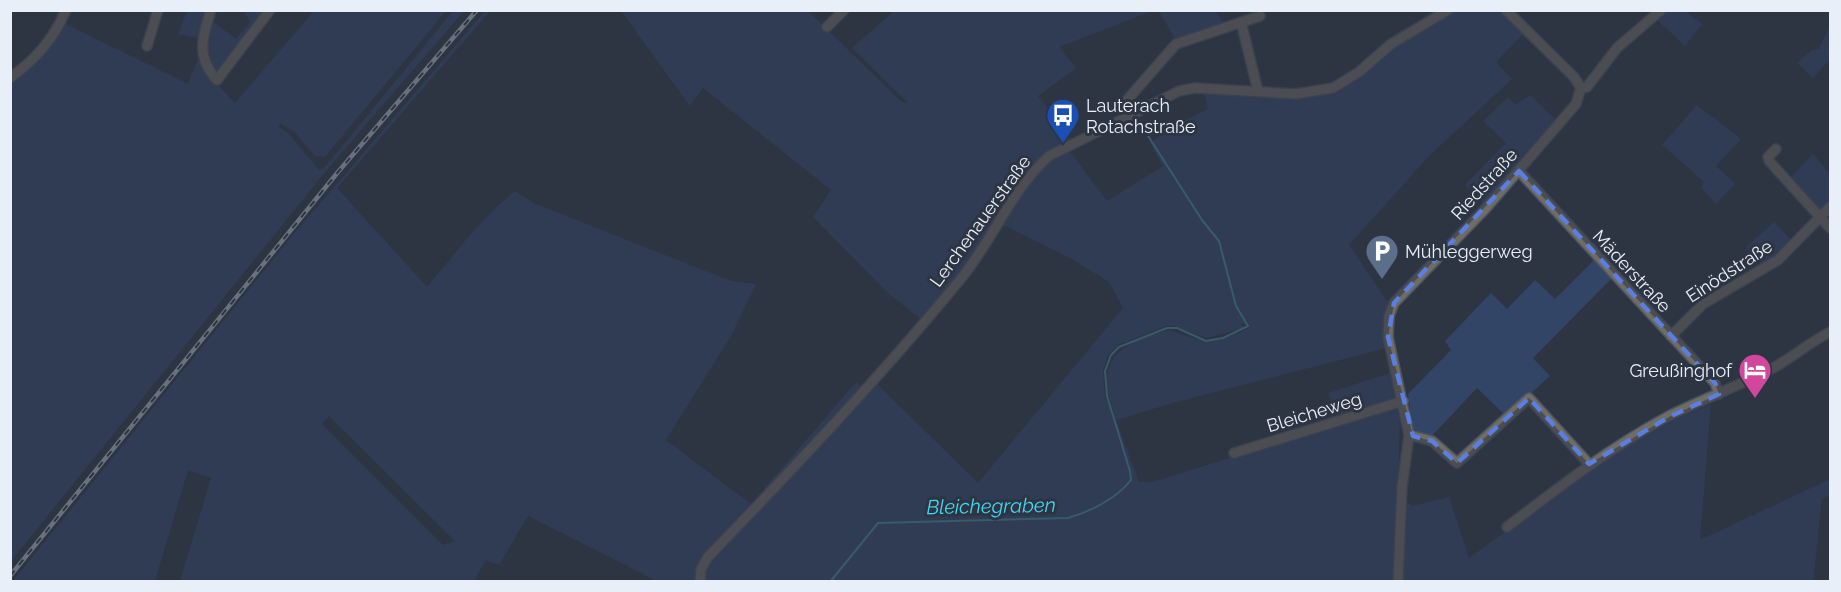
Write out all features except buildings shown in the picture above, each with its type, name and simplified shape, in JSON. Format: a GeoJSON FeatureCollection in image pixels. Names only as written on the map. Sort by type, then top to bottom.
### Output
{"type":"FeatureCollection","features":[{"type":"Feature","properties":{"kind":"street"},"geometry":{"type":"LineString","coordinates":[[10,78],[43,51],[55,35],[66,10]]}},
{"type":"Feature","properties":{"kind":"street"},"geometry":{"type":"LineString","coordinates":[[147,46],[158,10]]}},
{"type":"Feature","properties":{"kind":"street"},"geometry":{"type":"LineString","coordinates":[[211,10],[202,53],[206,68],[217,80],[270,10]]}},
{"type":"Feature","properties":{"kind":"street"},"geometry":{"type":"LineString","coordinates":[[826,27],[844,10]]}},
{"type":"Feature","properties":{"kind":"street","name":"Lerchenauerstraße"},"geometry":{"type":"LineString","coordinates":[[700,582],[701,568],[708,557],[782,480],[965,275],[1033,171],[1049,156],[1130,113],[1179,91],[1195,88],[1304,94],[1333,88],[1359,72],[1391,44],[1448,10]]}},
{"type":"Feature","properties":{"kind":"street"},"geometry":{"type":"LineString","coordinates":[[1506,10],[1574,77],[1581,88]]}},
{"type":"Feature","properties":{"kind":"street","name":"Riedstraße"},"geometry":{"type":"LineString","coordinates":[[1398,582],[1402,487],[1409,435],[1388,337],[1389,316],[1394,303],[1519,171],[1576,104],[1581,88],[1587,87],[1630,34],[1661,10]]}},
{"type":"Feature","properties":{"kind":"street"},"geometry":{"type":"LineString","coordinates":[[1130,113],[1127,100],[1176,44],[1260,16]]}},
{"type":"Feature","properties":{"kind":"street"},"geometry":{"type":"LineString","coordinates":[[1241,22],[1258,91]]}},
{"type":"Feature","properties":{"kind":"street"},"geometry":{"type":"LineString","coordinates":[[1776,149],[1768,157],[1768,162],[1830,228]]}},
{"type":"Feature","properties":{"kind":"street","name":"Mäderstraße"},"geometry":{"type":"LineString","coordinates":[[1519,171],[1715,383],[1719,394]]}},
{"type":"Feature","properties":{"kind":"street","name":"Einödstraße"},"geometry":{"type":"LineString","coordinates":[[1671,336],[1703,304],[1778,260],[1830,207]]}},
{"type":"Feature","properties":{"kind":"street"},"geometry":{"type":"LineString","coordinates":[[1508,527],[1589,464],[1669,417],[1775,367],[1806,344],[1830,332]]}},
{"type":"Feature","properties":{"kind":"street"},"geometry":{"type":"LineString","coordinates":[[1409,435],[1432,441],[1457,463],[1529,398],[1589,464]]}},
{"type":"Feature","properties":{"kind":"street","name":"Bleicheweg"},"geometry":{"type":"LineString","coordinates":[[1234,453],[1403,401]]}},
{"type":"Feature","properties":{"kind":"highlighted area"},"geometry":{"type":"Polygon","coordinates":[[[1519,171],[1715,383],[1719,394],[1669,417],[1589,464],[1529,398],[1457,463],[1432,441],[1413,436],[1388,337],[1394,303],[1519,171]]]}},
{"type":"Feature","properties":{"kind":"shaded area"},"geometry":{"type":"Polygon","coordinates":[[[187,11],[208,11],[199,38],[178,34],[187,11]]]}},
{"type":"Feature","properties":{"kind":"shaded area"},"geometry":{"type":"Polygon","coordinates":[[[244,11],[267,11],[217,74],[213,72],[205,54],[211,20],[236,39],[250,22],[244,11]]]}},
{"type":"Feature","properties":{"kind":"shaded area"},"geometry":{"type":"Polygon","coordinates":[[[314,11],[446,11],[325,157],[315,156],[295,132],[281,124],[278,126],[288,133],[319,170],[325,167],[453,11],[464,11],[326,171],[11,561],[11,82],[44,54],[64,23],[188,84],[198,59],[209,76],[235,103],[314,11]]]}},
{"type":"Feature","properties":{"kind":"shaded area"},"geometry":{"type":"Polygon","coordinates":[[[485,11],[490,11],[337,188],[427,287],[480,225],[515,191],[536,204],[731,281],[756,284],[731,336],[666,440],[751,504],[856,382],[865,391],[874,381],[978,483],[1123,308],[1109,282],[1070,258],[999,223],[927,324],[889,294],[813,217],[831,190],[703,88],[690,106],[621,11],[808,11],[903,103],[908,103],[852,48],[894,11],[1152,11],[1059,47],[1076,68],[1038,96],[1074,141],[1068,149],[1107,201],[1163,166],[1150,143],[1175,125],[1208,109],[1204,92],[1319,94],[1391,47],[1456,11],[1502,11],[1524,33],[1496,62],[1512,79],[1428,157],[1349,245],[1389,304],[1387,348],[1176,402],[1116,420],[1139,482],[1153,482],[1393,407],[1400,412],[1398,496],[1412,506],[1449,497],[1469,558],[1556,494],[1616,454],[1678,418],[1711,404],[1700,540],[1830,479],[1830,495],[1822,499],[1813,581],[657,581],[528,516],[499,565],[486,560],[474,581],[180,581],[211,478],[188,470],[155,581],[12,582],[292,236],[485,11]],[[1241,322],[1243,328],[1207,338],[1173,326],[1166,326],[1118,345],[1108,355],[1103,372],[1105,398],[1114,415],[1108,393],[1107,378],[1110,366],[1122,349],[1143,338],[1169,330],[1206,342],[1223,339],[1250,328],[1241,322]],[[329,416],[322,424],[443,545],[455,541],[329,416]]]}},
{"type":"Feature","properties":{"kind":"shaded area"},"geometry":{"type":"Polygon","coordinates":[[[1159,11],[1216,11],[1224,25],[1176,41],[1159,11]]]}},
{"type":"Feature","properties":{"kind":"shaded area"},"geometry":{"type":"Polygon","coordinates":[[[1667,11],[1685,11],[1702,24],[1685,46],[1656,19],[1667,11]]]}},
{"type":"Feature","properties":{"kind":"shaded area"},"geometry":{"type":"Polygon","coordinates":[[[1830,26],[1830,59],[1813,78],[1797,63],[1812,50],[1819,49],[1830,26]]]}},
{"type":"Feature","properties":{"kind":"shaded area"},"geometry":{"type":"Polygon","coordinates":[[[1530,95],[1557,121],[1485,205],[1465,185],[1506,143],[1483,121],[1508,97],[1515,105],[1530,95]]]}},
{"type":"Feature","properties":{"kind":"shaded area"},"geometry":{"type":"Polygon","coordinates":[[[1697,105],[1741,139],[1716,166],[1735,184],[1716,204],[1701,187],[1704,182],[1662,145],[1697,105]]]}},
{"type":"Feature","properties":{"kind":"shaded area"},"geometry":{"type":"Polygon","coordinates":[[[1813,154],[1830,174],[1830,202],[1820,210],[1788,180],[1813,154]]]}},
{"type":"Feature","properties":{"kind":"shaded area"},"geometry":{"type":"Polygon","coordinates":[[[1774,222],[1794,243],[1779,257],[1762,265],[1746,247],[1774,222]]]}},
{"type":"Feature","properties":{"kind":"shaded area"},"geometry":{"type":"Polygon","coordinates":[[[1595,259],[1613,277],[1533,358],[1550,376],[1506,416],[1477,388],[1430,438],[1413,432],[1408,394],[1451,350],[1445,341],[1491,293],[1507,309],[1535,280],[1555,299],[1595,259]]]}},
{"type":"Feature","properties":{"kind":"shaded area"},"geometry":{"type":"Polygon","coordinates":[[[1393,372],[1399,396],[1396,400],[1338,418],[1328,393],[1393,372]]]}},
{"type":"Feature","properties":{"kind":"waterway","name":"Bleichegraben"},"geometry":{"type":"LineString","coordinates":[[830,582],[878,523],[1068,518],[1102,503],[1118,493],[1131,480],[1107,396],[1105,371],[1111,355],[1119,347],[1167,328],[1177,328],[1206,341],[1223,338],[1248,326],[1236,306],[1219,241],[1202,220],[1143,128]]}},
{"type":"Feature","properties":{"kind":"railway"},"geometry":{"type":"LineString","coordinates":[[10,576],[338,172],[477,10]]}},
{"type":"Feature","properties":{"kind":"place","name":"Lauterach Rotachstraße"},"geometry":{"type":"Point","coordinates":[1063,144]}},
{"type":"Feature","properties":{"kind":"place","name":"Mühleggerweg"},"geometry":{"type":"Point","coordinates":[1382,280]}},
{"type":"Feature","properties":{"kind":"place","name":"Greußinghof"},"geometry":{"type":"Point","coordinates":[1755,399]}}]}
